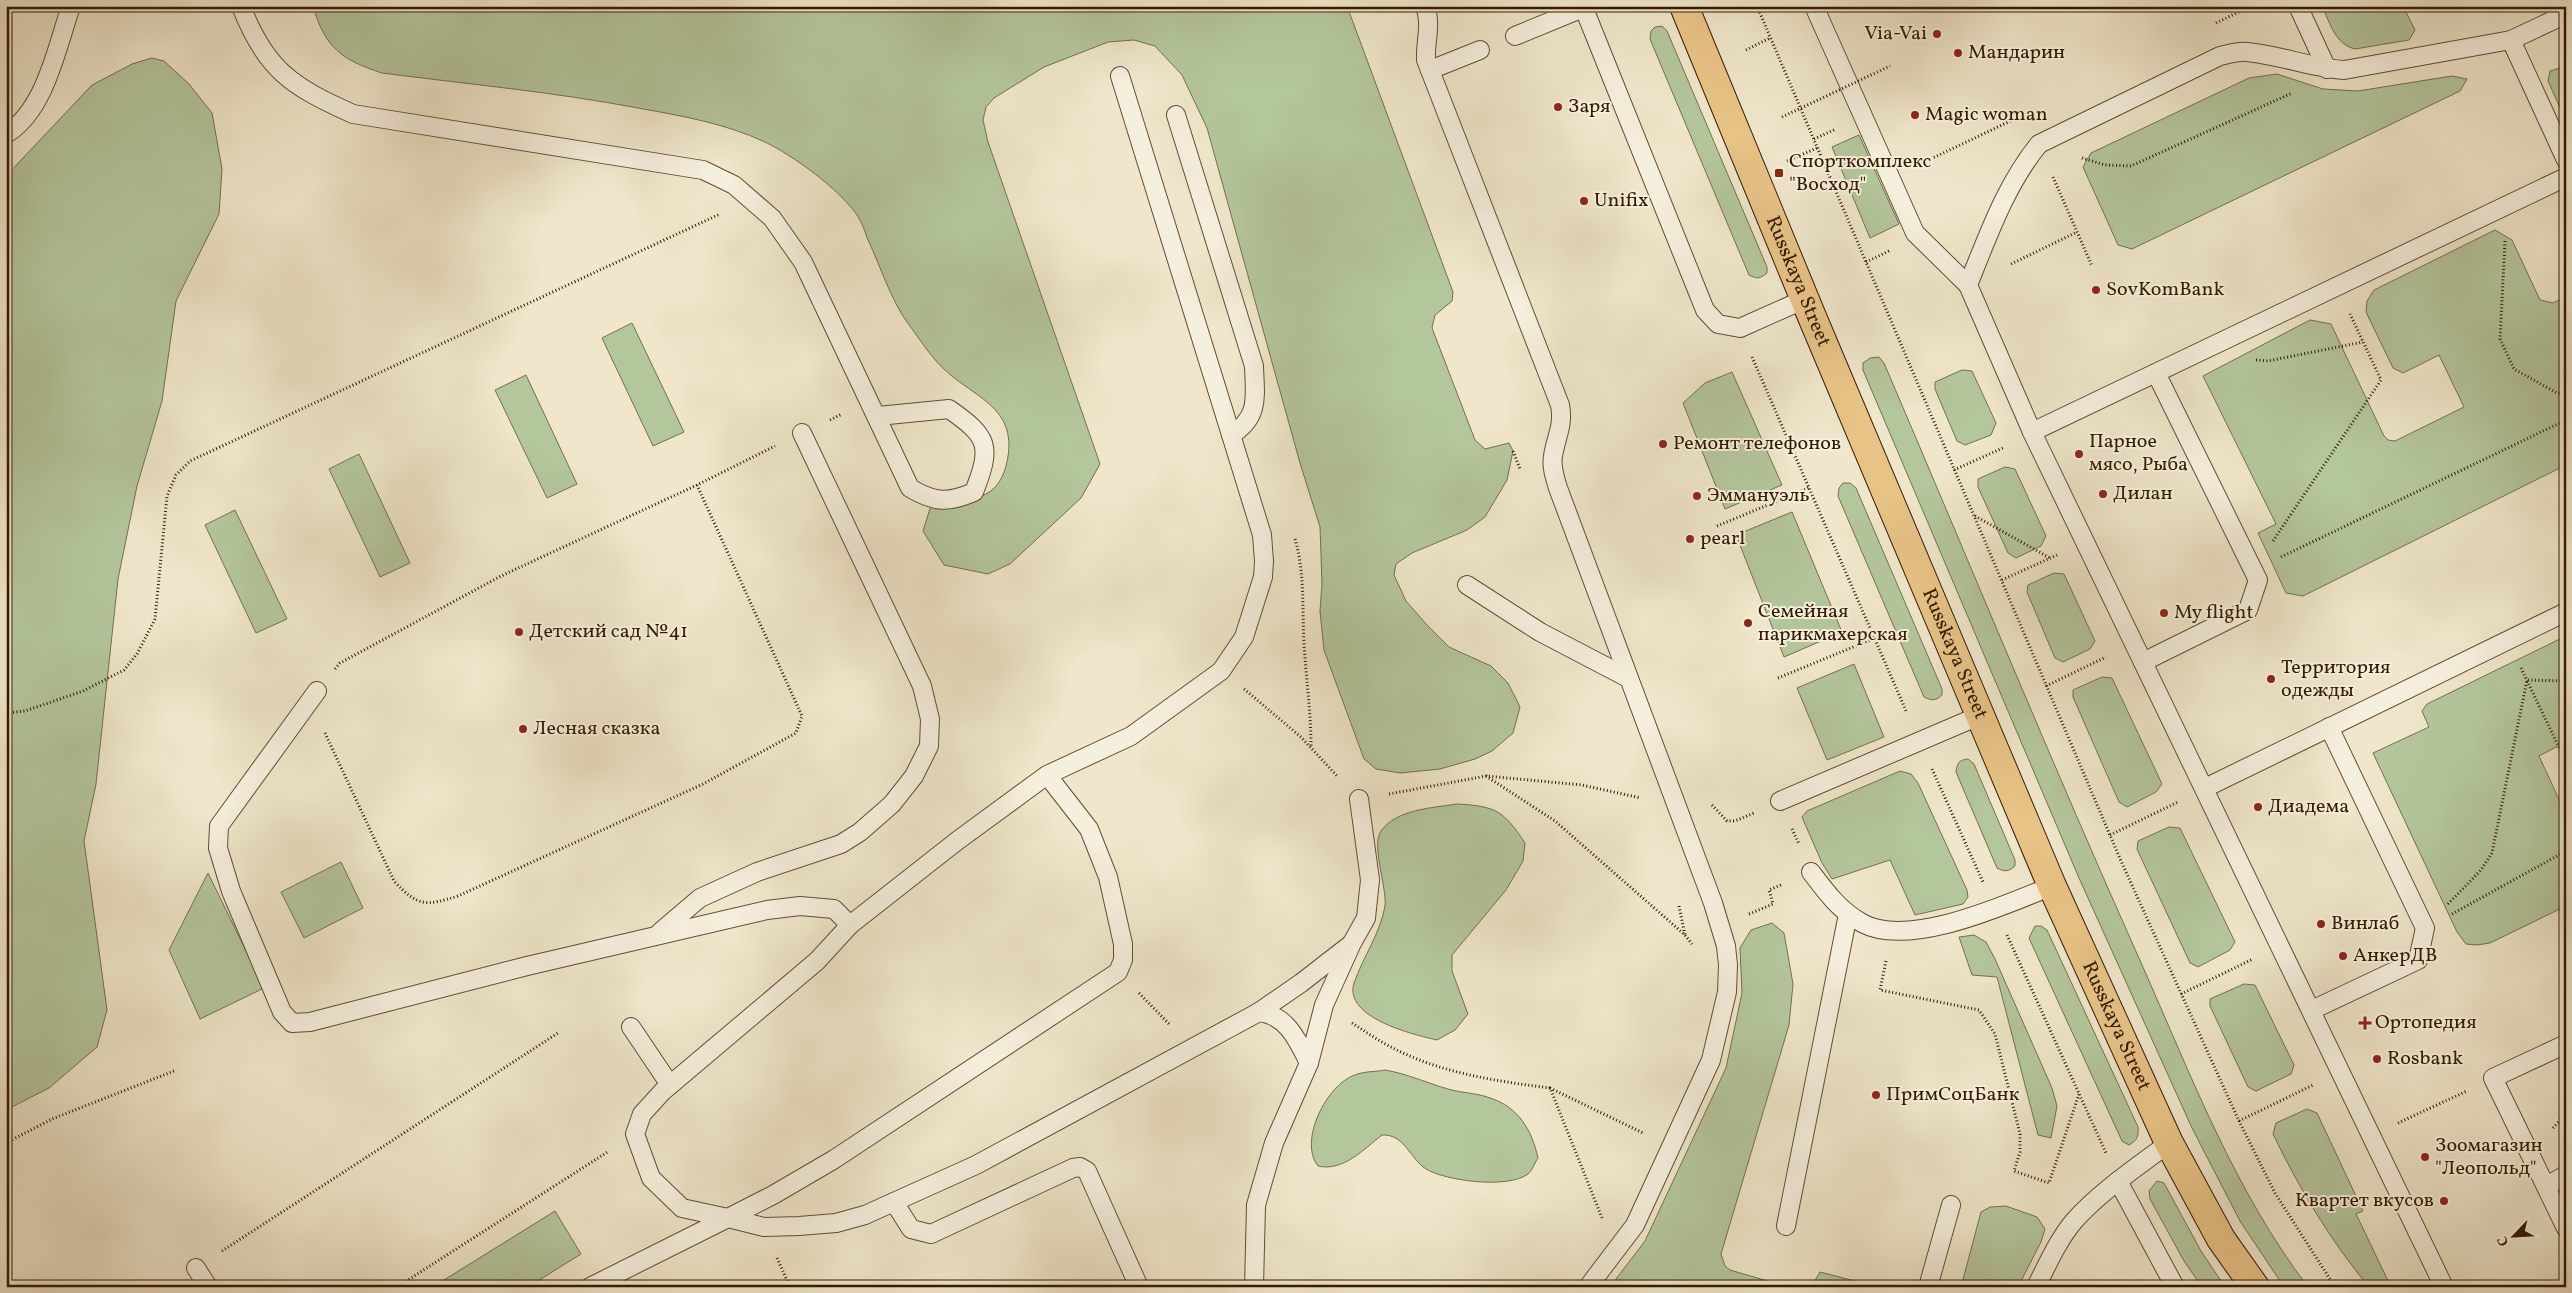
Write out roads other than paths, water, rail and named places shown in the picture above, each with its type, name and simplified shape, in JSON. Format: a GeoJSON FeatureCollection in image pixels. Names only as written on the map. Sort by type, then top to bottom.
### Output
{"type":"FeatureCollection","features":[{"type":"Feature","properties":{"kind":"main road","name":"Russkaya Street"},"geometry":{"type":"LineString","coordinates":[[1684,6],[2052,886],[2169,1143],[2221,1239],[2255,1287]]}},
{"type":"Feature","properties":{"kind":"lane"},"geometry":{"type":"LineString","coordinates":[[6,134],[13,130],[39,100],[71,6]]}},
{"type":"Feature","properties":{"kind":"lane"},"geometry":{"type":"LineString","coordinates":[[241,6],[266,56],[290,81],[312,95],[353,114],[702,170],[734,185],[772,218],[803,262],[910,488],[927,499],[941,501],[958,498],[974,492],[985,463],[985,445],[973,426],[949,409],[875,411]]}},
{"type":"Feature","properties":{"kind":"lane"},"geometry":{"type":"LineString","coordinates":[[1425,6],[1429,29],[1426,60],[1560,405],[1563,418],[1552,467],[1628,678],[1721,926],[1728,965],[1727,992],[1711,1060],[1635,1225],[1588,1287]]}},
{"type":"Feature","properties":{"kind":"lane"},"geometry":{"type":"LineString","coordinates":[[1814,6],[1915,233],[1968,285],[2032,432],[2444,1287]]}},
{"type":"Feature","properties":{"kind":"lane"},"geometry":{"type":"LineString","coordinates":[[2298,6],[2336,69]]}},
{"type":"Feature","properties":{"kind":"lane"},"geometry":{"type":"LineString","coordinates":[[1515,36],[1585,7],[1705,310],[1718,324],[1740,328],[1805,299]]}},
{"type":"Feature","properties":{"kind":"lane"},"geometry":{"type":"LineString","coordinates":[[1968,285],[2007,192],[2021,167],[2039,144],[2220,56],[2245,52],[2291,59],[2336,69],[2511,40],[2560,17],[2566,12]]}},
{"type":"Feature","properties":{"kind":"lane"},"geometry":{"type":"LineString","coordinates":[[2511,40],[2566,160]]}},
{"type":"Feature","properties":{"kind":"lane"},"geometry":{"type":"LineString","coordinates":[[1430,70],[1480,50]]}},
{"type":"Feature","properties":{"kind":"lane"},"geometry":{"type":"LineString","coordinates":[[1120,76],[1262,535],[1263,577],[1244,637],[1221,671],[1130,736],[1048,775],[957,841],[850,925],[817,961],[670,1085],[642,1114],[635,1134],[651,1178],[682,1208],[764,1227],[836,1223],[865,1215],[976,1165],[1193,1048],[1259,1012],[1301,983],[1352,943]]}},
{"type":"Feature","properties":{"kind":"lane"},"geometry":{"type":"LineString","coordinates":[[1176,115],[1254,366],[1255,397],[1252,413],[1246,425],[1231,435]]}},
{"type":"Feature","properties":{"kind":"lane"},"geometry":{"type":"LineString","coordinates":[[2032,432],[2566,176]]}},
{"type":"Feature","properties":{"kind":"lane"},"geometry":{"type":"LineString","coordinates":[[2143,662],[2248,610],[2258,580],[2156,373]]}},
{"type":"Feature","properties":{"kind":"lane"},"geometry":{"type":"LineString","coordinates":[[658,934],[700,898],[724,885],[841,844],[860,832],[892,804],[914,776],[929,746],[930,719],[922,686],[802,433]]}},
{"type":"Feature","properties":{"kind":"lane"},"geometry":{"type":"LineString","coordinates":[[1467,585],[1540,632],[1628,678]]}},
{"type":"Feature","properties":{"kind":"lane"},"geometry":{"type":"LineString","coordinates":[[2205,788],[2566,612]]}},
{"type":"Feature","properties":{"kind":"lane"},"geometry":{"type":"LineString","coordinates":[[317,691],[218,826],[218,848],[231,891],[282,1012],[292,1023],[310,1022],[658,934],[768,910],[800,906],[834,909],[850,925]]}},
{"type":"Feature","properties":{"kind":"lane"},"geometry":{"type":"LineString","coordinates":[[1780,802],[1981,715]]}},
{"type":"Feature","properties":{"kind":"lane"},"geometry":{"type":"LineString","coordinates":[[2312,1010],[2418,960],[2425,928],[2329,727]]}},
{"type":"Feature","properties":{"kind":"lane"},"geometry":{"type":"LineString","coordinates":[[590,1287],[773,1195],[833,1160],[1118,972],[1123,960],[1123,944],[1108,877],[1089,828],[1048,775]]}},
{"type":"Feature","properties":{"kind":"lane"},"geometry":{"type":"LineString","coordinates":[[1254,1287],[1256,1205],[1274,1143],[1309,1062],[1324,1005],[1352,943],[1366,918],[1370,880],[1359,800]]}},
{"type":"Feature","properties":{"kind":"lane"},"geometry":{"type":"LineString","coordinates":[[1811,872],[1834,902],[1848,914],[1864,924],[1893,930],[1934,927],[1995,909],[2052,886]]}},
{"type":"Feature","properties":{"kind":"lane"},"geometry":{"type":"LineString","coordinates":[[1786,1226],[1848,914]]}},
{"type":"Feature","properties":{"kind":"lane"},"geometry":{"type":"LineString","coordinates":[[1259,1012],[1278,1019],[1290,1028],[1309,1062]]}},
{"type":"Feature","properties":{"kind":"lane"},"geometry":{"type":"LineString","coordinates":[[631,1027],[670,1085]]}},
{"type":"Feature","properties":{"kind":"lane"},"geometry":{"type":"LineString","coordinates":[[2566,1044],[2493,1078],[2566,1228]]}},
{"type":"Feature","properties":{"kind":"lane"},"geometry":{"type":"LineString","coordinates":[[2036,1287],[2061,1239],[2075,1221],[2118,1182],[2169,1143]]}},
{"type":"Feature","properties":{"kind":"lane"},"geometry":{"type":"LineString","coordinates":[[894,1202],[911,1229],[931,1234],[1073,1168],[1080,1167],[1087,1171],[1139,1287]]}},
{"type":"Feature","properties":{"kind":"lane"},"geometry":{"type":"LineString","coordinates":[[2546,1186],[2566,1176]]}},
{"type":"Feature","properties":{"kind":"lane"},"geometry":{"type":"LineString","coordinates":[[2118,1182],[2175,1287]]}},
{"type":"Feature","properties":{"kind":"lane"},"geometry":{"type":"LineString","coordinates":[[1928,1287],[1951,1204]]}},
{"type":"Feature","properties":{"kind":"lane"},"geometry":{"type":"LineString","coordinates":[[196,1268],[208,1287]]}},
{"type":"Feature","properties":{"kind":"place","name":"Via-Vai"},"geometry":{"type":"Point","coordinates":[1937,34]}},
{"type":"Feature","properties":{"kind":"place","name":"Мандарин"},"geometry":{"type":"Point","coordinates":[1958,53]}},
{"type":"Feature","properties":{"kind":"place","name":"Заря"},"geometry":{"type":"Point","coordinates":[1558,107]}},
{"type":"Feature","properties":{"kind":"place","name":"Magic woman"},"geometry":{"type":"Point","coordinates":[1915,115]}},
{"type":"Feature","properties":{"kind":"place","name":"Спорткомплекс \"Восход\""},"geometry":{"type":"Point","coordinates":[1779,173]}},
{"type":"Feature","properties":{"kind":"place","name":"Unifix"},"geometry":{"type":"Point","coordinates":[1584,201]}},
{"type":"Feature","properties":{"kind":"place","name":"SovKomBank"},"geometry":{"type":"Point","coordinates":[2096,290]}},
{"type":"Feature","properties":{"kind":"place","name":"Ремонт телефонов"},"geometry":{"type":"Point","coordinates":[1663,444]}},
{"type":"Feature","properties":{"kind":"place","name":"Парное мясо, Рыба"},"geometry":{"type":"Point","coordinates":[2079,454]}},
{"type":"Feature","properties":{"kind":"place","name":"Дилан"},"geometry":{"type":"Point","coordinates":[2103,494]}},
{"type":"Feature","properties":{"kind":"place","name":"Эммануэль"},"geometry":{"type":"Point","coordinates":[1697,496]}},
{"type":"Feature","properties":{"kind":"place","name":"pearl"},"geometry":{"type":"Point","coordinates":[1690,539]}},
{"type":"Feature","properties":{"kind":"place","name":"My flight"},"geometry":{"type":"Point","coordinates":[2164,613]}},
{"type":"Feature","properties":{"kind":"place","name":"Семейная парикмахерская"},"geometry":{"type":"Point","coordinates":[1748,623]}},
{"type":"Feature","properties":{"kind":"place","name":"Детский сад №41"},"geometry":{"type":"Point","coordinates":[519,632]}},
{"type":"Feature","properties":{"kind":"place","name":"Территория одежды"},"geometry":{"type":"Point","coordinates":[2271,679]}},
{"type":"Feature","properties":{"kind":"place","name":"Лесная сказка"},"geometry":{"type":"Point","coordinates":[523,729]}},
{"type":"Feature","properties":{"kind":"place","name":"Диадема"},"geometry":{"type":"Point","coordinates":[2258,807]}},
{"type":"Feature","properties":{"kind":"place","name":"Винлаб"},"geometry":{"type":"Point","coordinates":[2321,924]}},
{"type":"Feature","properties":{"kind":"place","name":"АнкерДВ"},"geometry":{"type":"Point","coordinates":[2343,956]}},
{"type":"Feature","properties":{"kind":"place","name":"Ортопедия"},"geometry":{"type":"Point","coordinates":[2365,1023]}},
{"type":"Feature","properties":{"kind":"place","name":"Rosbank"},"geometry":{"type":"Point","coordinates":[2377,1059]}},
{"type":"Feature","properties":{"kind":"place","name":"ПримСоцБанк"},"geometry":{"type":"Point","coordinates":[1876,1095]}},
{"type":"Feature","properties":{"kind":"place","name":"Зоомагазин \"Леопольд\""},"geometry":{"type":"Point","coordinates":[2425,1157]}},
{"type":"Feature","properties":{"kind":"place","name":"Квартет вкусов"},"geometry":{"type":"Point","coordinates":[2444,1201]}}]}
